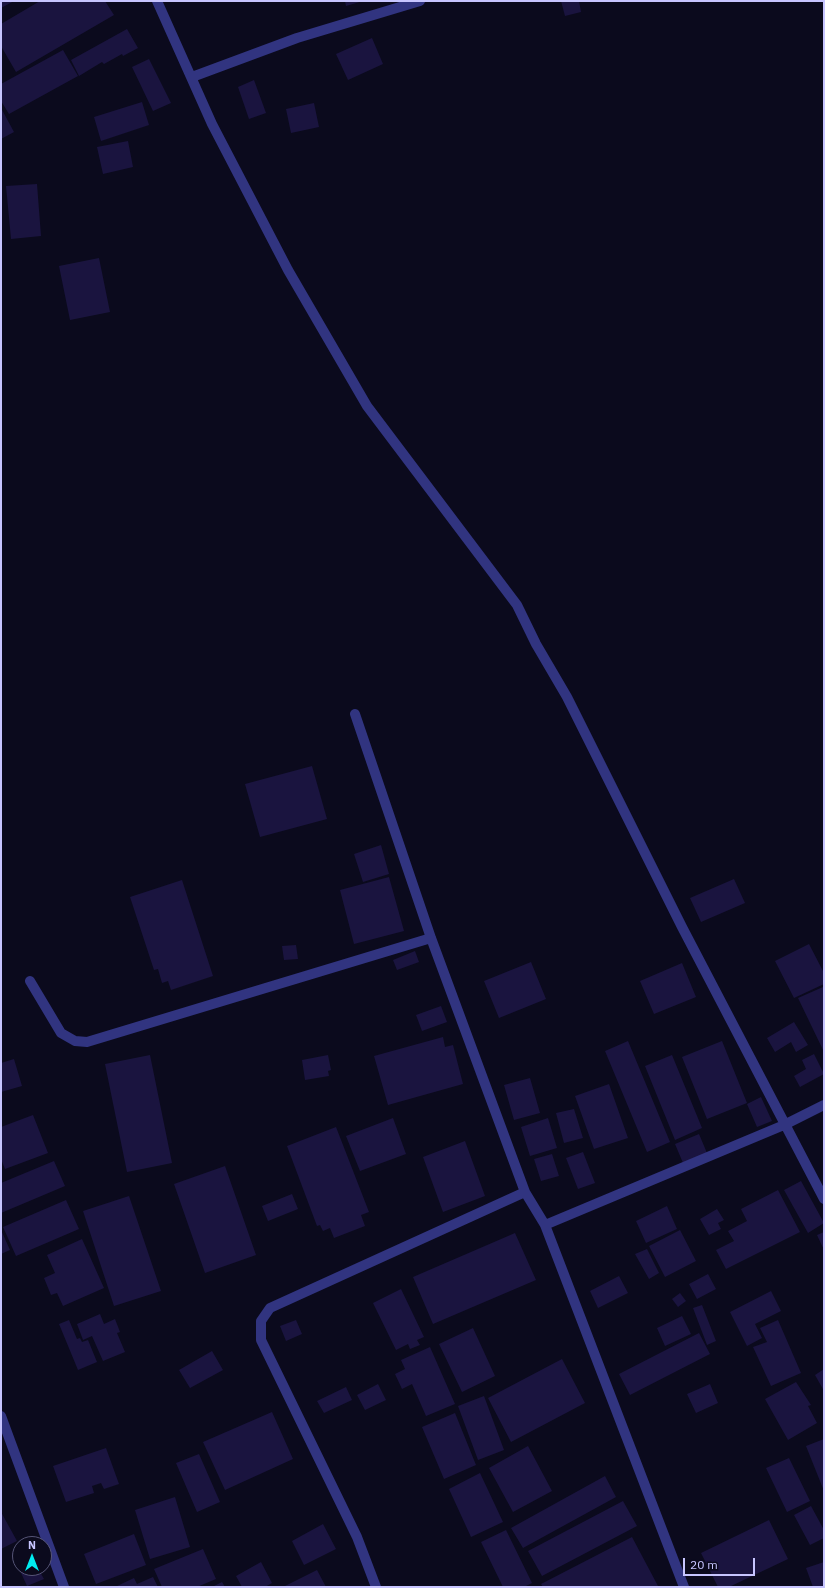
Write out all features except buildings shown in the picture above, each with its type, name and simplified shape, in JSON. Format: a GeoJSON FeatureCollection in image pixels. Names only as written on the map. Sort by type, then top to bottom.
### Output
{"type":"FeatureCollection","features":[{"type":"Feature","properties":{"kind":"street"},"geometry":{"type":"LineString","coordinates":[[157,1],[212,124],[288,270],[367,406],[517,605],[536,644],[567,697],[682,927],[784,1125],[824,1199]]}},
{"type":"Feature","properties":{"kind":"street"},"geometry":{"type":"LineString","coordinates":[[192,77],[297,38],[420,1]]}},
{"type":"Feature","properties":{"kind":"street"},"geometry":{"type":"LineString","coordinates":[[355,714],[432,938],[524,1192],[545,1226],[684,1587]]}},
{"type":"Feature","properties":{"kind":"street"},"geometry":{"type":"LineString","coordinates":[[30,981],[61,1033],[75,1041],[87,1042],[432,938]]}},
{"type":"Feature","properties":{"kind":"street"},"geometry":{"type":"LineString","coordinates":[[545,1226],[784,1125],[824,1105]]}},
{"type":"Feature","properties":{"kind":"street"},"geometry":{"type":"LineString","coordinates":[[376,1587],[357,1538],[261,1340],[261,1321],[270,1308],[524,1192]]}},
{"type":"Feature","properties":{"kind":"street"},"geometry":{"type":"LineString","coordinates":[[1,1416],[64,1587]]}}]}
